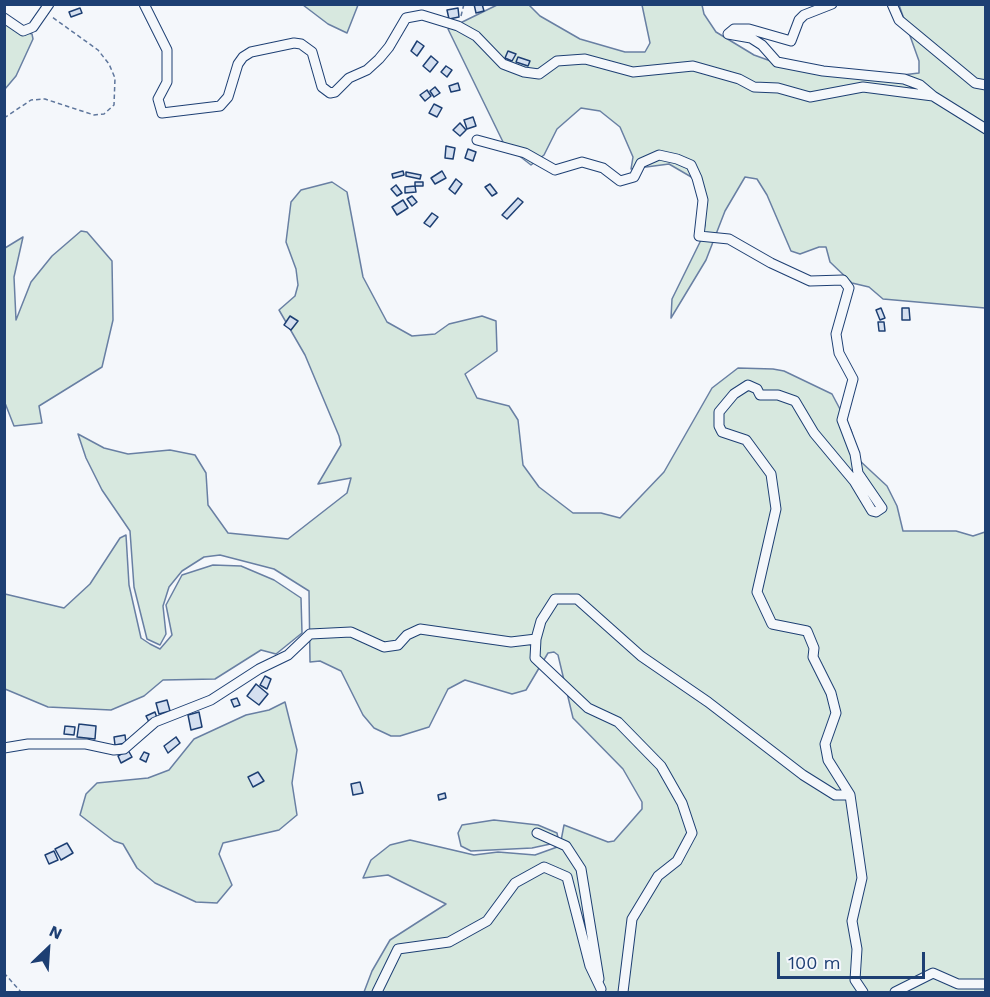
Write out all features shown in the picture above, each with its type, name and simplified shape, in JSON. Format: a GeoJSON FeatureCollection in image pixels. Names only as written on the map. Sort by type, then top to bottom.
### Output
{"type":"FeatureCollection","features":[{"type":"Feature","properties":{"kind":"street"},"geometry":{"type":"LineString","coordinates":[[144,4],[167,50],[167,82],[158,99],[162,113],[220,106],[228,97],[238,64],[251,52],[301,44],[312,52],[322,87],[330,93],[341,88],[358,72],[367,70],[379,59],[406,18],[422,15],[458,26],[476,36],[503,64],[524,72],[539,74],[558,61],[585,59],[633,72],[693,66],[739,79],[754,87],[778,88],[810,97],[863,87],[933,96]]}},
{"type":"Feature","properties":{"kind":"street"},"geometry":{"type":"LineString","coordinates":[[832,4],[804,15],[799,20],[790,41],[749,29],[734,29],[728,34],[751,38],[762,45],[777,62],[823,71],[904,79],[920,85],[933,96],[986,129]]}},
{"type":"Feature","properties":{"kind":"street"},"geometry":{"type":"LineString","coordinates":[[892,4],[899,20],[975,83],[986,85]]}},
{"type":"Feature","properties":{"kind":"street"},"geometry":{"type":"LineString","coordinates":[[4,18],[23,31],[33,27],[46,8]]}},
{"type":"Feature","properties":{"kind":"street"},"geometry":{"type":"LineString","coordinates":[[477,140],[525,153],[555,170],[582,162],[603,168],[620,181],[634,177],[641,163],[659,155],[677,159],[691,165],[697,178],[703,200],[699,236],[729,239],[771,263],[810,280],[843,280],[849,288],[836,334],[839,353],[852,379],[842,420],[855,454],[858,473],[882,508],[876,512],[872,511],[854,481],[814,433],[795,401],[778,395],[760,395],[757,390],[748,385],[734,394],[719,412],[719,426],[722,432],[746,440],[771,474],[776,509],[756,592],[772,624],[807,632],[814,648],[813,657],[831,693],[836,713],[825,744],[828,760],[850,795],[862,878],[852,921],[857,948],[855,980],[863,993]]}},
{"type":"Feature","properties":{"kind":"street"},"geometry":{"type":"LineString","coordinates":[[623,993],[633,919],[658,876],[677,861],[692,833],[681,803],[661,766],[618,722],[588,708],[535,658],[536,639],[541,621],[555,599],[577,599],[641,656],[708,702],[803,775],[835,795],[850,795]]}},
{"type":"Feature","properties":{"kind":"street"},"geometry":{"type":"LineString","coordinates":[[4,748],[28,744],[86,744],[114,750],[124,749],[155,722],[211,699],[259,669],[288,655],[310,634],[351,632],[384,647],[398,645],[407,635],[420,629],[511,642],[536,639]]}},
{"type":"Feature","properties":{"kind":"street"},"geometry":{"type":"LineString","coordinates":[[537,832],[566,846],[581,869],[602,991]]}},
{"type":"Feature","properties":{"kind":"street"},"geometry":{"type":"LineString","coordinates":[[377,993],[398,949],[449,942],[487,921],[515,882],[544,867],[567,877],[590,966],[602,991]]}},
{"type":"Feature","properties":{"kind":"street"},"geometry":{"type":"LineString","coordinates":[[895,993],[933,973],[958,984],[986,984]]}},
{"type":"Feature","properties":{"kind":"path"},"geometry":{"type":"LineString","coordinates":[[458,26],[464,4]]}},
{"type":"Feature","properties":{"kind":"path"},"geometry":{"type":"LineString","coordinates":[[4,118],[31,100],[45,99],[94,115],[104,114],[114,105],[115,78],[104,57],[46,8]]}},
{"type":"Feature","properties":{"kind":"path"},"geometry":{"type":"LineString","coordinates":[[4,973],[21,993]]}},
{"type":"Feature","properties":{"kind":"shaded area"},"geometry":{"type":"Polygon","coordinates":[[[303,5],[358,5],[347,33],[328,24],[303,5]]]}},
{"type":"Feature","properties":{"kind":"shaded area"},"geometry":{"type":"Polygon","coordinates":[[[497,5],[529,5],[540,16],[580,39],[625,52],[645,52],[650,43],[642,5],[702,5],[704,14],[716,32],[754,55],[790,68],[869,79],[919,73],[919,61],[899,5],[985,5],[985,308],[883,299],[869,287],[852,283],[830,262],[826,247],[819,247],[800,254],[791,251],[767,195],[757,179],[745,177],[725,211],[706,260],[671,318],[672,299],[701,240],[705,225],[693,178],[669,164],[631,169],[633,157],[620,127],[600,111],[581,108],[557,129],[544,155],[531,165],[504,144],[448,29],[497,5]]]}},
{"type":"Feature","properties":{"kind":"shaded area"},"geometry":{"type":"Polygon","coordinates":[[[4,16],[14,29],[32,34],[33,39],[16,76],[5,89],[4,16]]]}},
{"type":"Feature","properties":{"kind":"shaded area"},"geometry":{"type":"Polygon","coordinates":[[[332,182],[347,192],[363,277],[387,322],[412,336],[435,334],[449,324],[482,316],[496,321],[497,351],[465,374],[477,398],[509,406],[518,420],[523,465],[539,487],[573,513],[601,513],[620,518],[664,472],[712,388],[738,368],[773,369],[784,371],[832,394],[851,430],[859,460],[887,486],[897,506],[903,531],[956,531],[973,536],[985,532],[985,992],[364,992],[372,971],[390,940],[446,904],[388,875],[363,878],[371,860],[390,845],[410,840],[474,855],[498,852],[535,855],[560,846],[564,825],[608,842],[614,841],[642,809],[642,802],[623,769],[573,718],[558,655],[554,652],[548,653],[526,690],[512,694],[465,680],[448,689],[429,727],[400,736],[391,736],[374,728],[363,715],[341,671],[320,661],[310,662],[309,591],[274,569],[220,555],[204,557],[182,571],[169,587],[163,606],[166,634],[160,645],[147,639],[134,587],[130,531],[102,490],[86,458],[78,434],[104,448],[128,454],[170,450],[195,455],[206,473],[208,505],[228,533],[288,539],[347,493],[351,478],[318,484],[341,445],[339,436],[305,355],[279,310],[295,296],[298,285],[296,269],[286,242],[291,202],[301,190],[332,182]]]}},
{"type":"Feature","properties":{"kind":"shaded area"},"geometry":{"type":"Polygon","coordinates":[[[81,231],[87,232],[112,261],[113,320],[102,367],[39,406],[42,423],[14,426],[5,403],[5,248],[23,237],[14,277],[16,320],[31,282],[52,256],[81,231]]]}},
{"type":"Feature","properties":{"kind":"shaded area"},"geometry":{"type":"Polygon","coordinates":[[[126,535],[129,585],[141,638],[150,644],[160,649],[172,635],[166,605],[182,575],[213,565],[241,566],[274,580],[301,598],[302,633],[276,654],[261,650],[215,679],[163,680],[144,696],[111,710],[48,707],[5,689],[5,594],[64,608],[90,584],[120,538],[126,535]]]}},
{"type":"Feature","properties":{"kind":"shaded area"},"geometry":{"type":"Polygon","coordinates":[[[285,702],[297,750],[292,783],[297,815],[279,830],[223,843],[219,854],[232,885],[217,903],[196,902],[155,883],[137,868],[123,844],[114,841],[80,815],[86,794],[97,783],[148,778],[169,770],[194,739],[246,715],[269,710],[285,702]]]}},
{"type":"Feature","properties":{"kind":"shaded area"},"geometry":{"type":"Polygon","coordinates":[[[494,820],[538,825],[557,833],[558,838],[555,843],[532,848],[471,851],[461,846],[458,833],[462,825],[494,820]]]}},
{"type":"Feature","properties":{"kind":"building"},"geometry":{"type":"Polygon","coordinates":[[[474,4],[482,4],[484,11],[476,13],[474,4]]]}},
{"type":"Feature","properties":{"kind":"building"},"geometry":{"type":"Polygon","coordinates":[[[80,8],[82,13],[71,17],[69,12],[80,8]]]}},
{"type":"Feature","properties":{"kind":"building"},"geometry":{"type":"Polygon","coordinates":[[[458,8],[459,17],[449,19],[447,10],[458,8]]]}},
{"type":"Feature","properties":{"kind":"building"},"geometry":{"type":"Polygon","coordinates":[[[417,41],[424,46],[417,56],[411,51],[417,41]]]}},
{"type":"Feature","properties":{"kind":"building"},"geometry":{"type":"Polygon","coordinates":[[[508,51],[516,54],[512,61],[505,58],[508,51]]]}},
{"type":"Feature","properties":{"kind":"building"},"geometry":{"type":"Polygon","coordinates":[[[431,56],[438,62],[430,72],[423,66],[431,56]]]}},
{"type":"Feature","properties":{"kind":"building"},"geometry":{"type":"Polygon","coordinates":[[[518,57],[530,61],[528,66],[516,62],[518,57]]]}},
{"type":"Feature","properties":{"kind":"building"},"geometry":{"type":"Polygon","coordinates":[[[446,66],[452,70],[447,77],[441,72],[446,66]]]}},
{"type":"Feature","properties":{"kind":"building"},"geometry":{"type":"Polygon","coordinates":[[[458,83],[460,90],[451,92],[449,86],[458,83]]]}},
{"type":"Feature","properties":{"kind":"building"},"geometry":{"type":"Polygon","coordinates":[[[435,87],[440,93],[434,97],[430,91],[435,87]]]}},
{"type":"Feature","properties":{"kind":"building"},"geometry":{"type":"Polygon","coordinates":[[[427,90],[431,96],[425,101],[420,95],[427,90]]]}},
{"type":"Feature","properties":{"kind":"building"},"geometry":{"type":"Polygon","coordinates":[[[434,104],[442,108],[437,117],[429,113],[434,104]]]}},
{"type":"Feature","properties":{"kind":"building"},"geometry":{"type":"Polygon","coordinates":[[[473,117],[476,126],[467,129],[464,120],[473,117]]]}},
{"type":"Feature","properties":{"kind":"building"},"geometry":{"type":"Polygon","coordinates":[[[460,123],[466,130],[460,136],[453,130],[460,123]]]}},
{"type":"Feature","properties":{"kind":"building"},"geometry":{"type":"Polygon","coordinates":[[[446,146],[455,148],[453,159],[445,158],[446,146]]]}},
{"type":"Feature","properties":{"kind":"building"},"geometry":{"type":"Polygon","coordinates":[[[468,149],[476,152],[473,161],[465,158],[468,149]]]}},
{"type":"Feature","properties":{"kind":"building"},"geometry":{"type":"Polygon","coordinates":[[[403,171],[404,175],[393,178],[392,174],[403,171]]]}},
{"type":"Feature","properties":{"kind":"building"},"geometry":{"type":"Polygon","coordinates":[[[442,171],[446,178],[435,184],[431,178],[442,171]]]}},
{"type":"Feature","properties":{"kind":"building"},"geometry":{"type":"Polygon","coordinates":[[[406,172],[421,175],[420,179],[406,176],[406,172]]]}},
{"type":"Feature","properties":{"kind":"building"},"geometry":{"type":"Polygon","coordinates":[[[456,179],[462,184],[455,194],[449,189],[456,179]]]}},
{"type":"Feature","properties":{"kind":"building"},"geometry":{"type":"Polygon","coordinates":[[[415,182],[423,182],[423,186],[415,186],[415,182]]]}},
{"type":"Feature","properties":{"kind":"building"},"geometry":{"type":"Polygon","coordinates":[[[490,184],[497,193],[492,196],[485,187],[490,184]]]}},
{"type":"Feature","properties":{"kind":"building"},"geometry":{"type":"Polygon","coordinates":[[[396,185],[402,193],[397,196],[391,189],[396,185]]]}},
{"type":"Feature","properties":{"kind":"building"},"geometry":{"type":"Polygon","coordinates":[[[415,186],[416,192],[405,193],[405,187],[415,186]]]}},
{"type":"Feature","properties":{"kind":"building"},"geometry":{"type":"Polygon","coordinates":[[[412,196],[417,202],[412,206],[407,199],[412,196]]]}},
{"type":"Feature","properties":{"kind":"building"},"geometry":{"type":"Polygon","coordinates":[[[518,198],[523,202],[507,219],[502,215],[518,198]]]}},
{"type":"Feature","properties":{"kind":"building"},"geometry":{"type":"Polygon","coordinates":[[[403,200],[408,208],[397,215],[392,207],[403,200]]]}},
{"type":"Feature","properties":{"kind":"building"},"geometry":{"type":"Polygon","coordinates":[[[432,213],[438,217],[430,227],[424,223],[432,213]]]}},
{"type":"Feature","properties":{"kind":"building"},"geometry":{"type":"Polygon","coordinates":[[[881,308],[885,318],[880,320],[876,310],[881,308]]]}},
{"type":"Feature","properties":{"kind":"building"},"geometry":{"type":"Polygon","coordinates":[[[902,308],[909,308],[910,320],[902,320],[902,308]]]}},
{"type":"Feature","properties":{"kind":"building"},"geometry":{"type":"Polygon","coordinates":[[[290,316],[298,321],[291,330],[284,325],[290,316]]]}},
{"type":"Feature","properties":{"kind":"building"},"geometry":{"type":"Polygon","coordinates":[[[878,322],[884,322],[885,331],[879,331],[878,322]]]}},
{"type":"Feature","properties":{"kind":"building"},"geometry":{"type":"Polygon","coordinates":[[[265,676],[271,679],[267,689],[260,685],[265,676]]]}},
{"type":"Feature","properties":{"kind":"building"},"geometry":{"type":"Polygon","coordinates":[[[256,684],[268,694],[259,705],[247,696],[256,684]]]}},
{"type":"Feature","properties":{"kind":"building"},"geometry":{"type":"Polygon","coordinates":[[[237,698],[240,705],[234,707],[231,700],[237,698]]]}},
{"type":"Feature","properties":{"kind":"building"},"geometry":{"type":"Polygon","coordinates":[[[167,700],[170,711],[159,714],[156,703],[167,700]]]}},
{"type":"Feature","properties":{"kind":"building"},"geometry":{"type":"Polygon","coordinates":[[[155,712],[157,718],[149,722],[146,716],[155,712]]]}},
{"type":"Feature","properties":{"kind":"building"},"geometry":{"type":"Polygon","coordinates":[[[199,712],[202,727],[191,730],[188,715],[199,712]]]}},
{"type":"Feature","properties":{"kind":"building"},"geometry":{"type":"Polygon","coordinates":[[[79,724],[96,726],[95,739],[77,737],[79,724]]]}},
{"type":"Feature","properties":{"kind":"building"},"geometry":{"type":"Polygon","coordinates":[[[65,726],[75,727],[74,735],[64,734],[65,726]]]}},
{"type":"Feature","properties":{"kind":"building"},"geometry":{"type":"Polygon","coordinates":[[[125,735],[126,743],[115,745],[114,737],[125,735]]]}},
{"type":"Feature","properties":{"kind":"building"},"geometry":{"type":"Polygon","coordinates":[[[176,737],[180,743],[168,753],[164,746],[176,737]]]}},
{"type":"Feature","properties":{"kind":"building"},"geometry":{"type":"Polygon","coordinates":[[[128,750],[132,757],[121,763],[118,756],[128,750]]]}},
{"type":"Feature","properties":{"kind":"building"},"geometry":{"type":"Polygon","coordinates":[[[144,752],[149,754],[146,762],[140,759],[144,752]]]}},
{"type":"Feature","properties":{"kind":"building"},"geometry":{"type":"Polygon","coordinates":[[[258,772],[264,781],[253,787],[248,777],[258,772]]]}},
{"type":"Feature","properties":{"kind":"building"},"geometry":{"type":"Polygon","coordinates":[[[360,782],[363,793],[353,795],[351,784],[360,782]]]}},
{"type":"Feature","properties":{"kind":"building"},"geometry":{"type":"Polygon","coordinates":[[[445,793],[446,798],[439,800],[438,795],[445,793]]]}},
{"type":"Feature","properties":{"kind":"building"},"geometry":{"type":"Polygon","coordinates":[[[67,843],[73,853],[61,860],[55,849],[67,843]]]}},
{"type":"Feature","properties":{"kind":"building"},"geometry":{"type":"Polygon","coordinates":[[[54,851],[58,860],[49,864],[45,855],[54,851]]]}}]}
